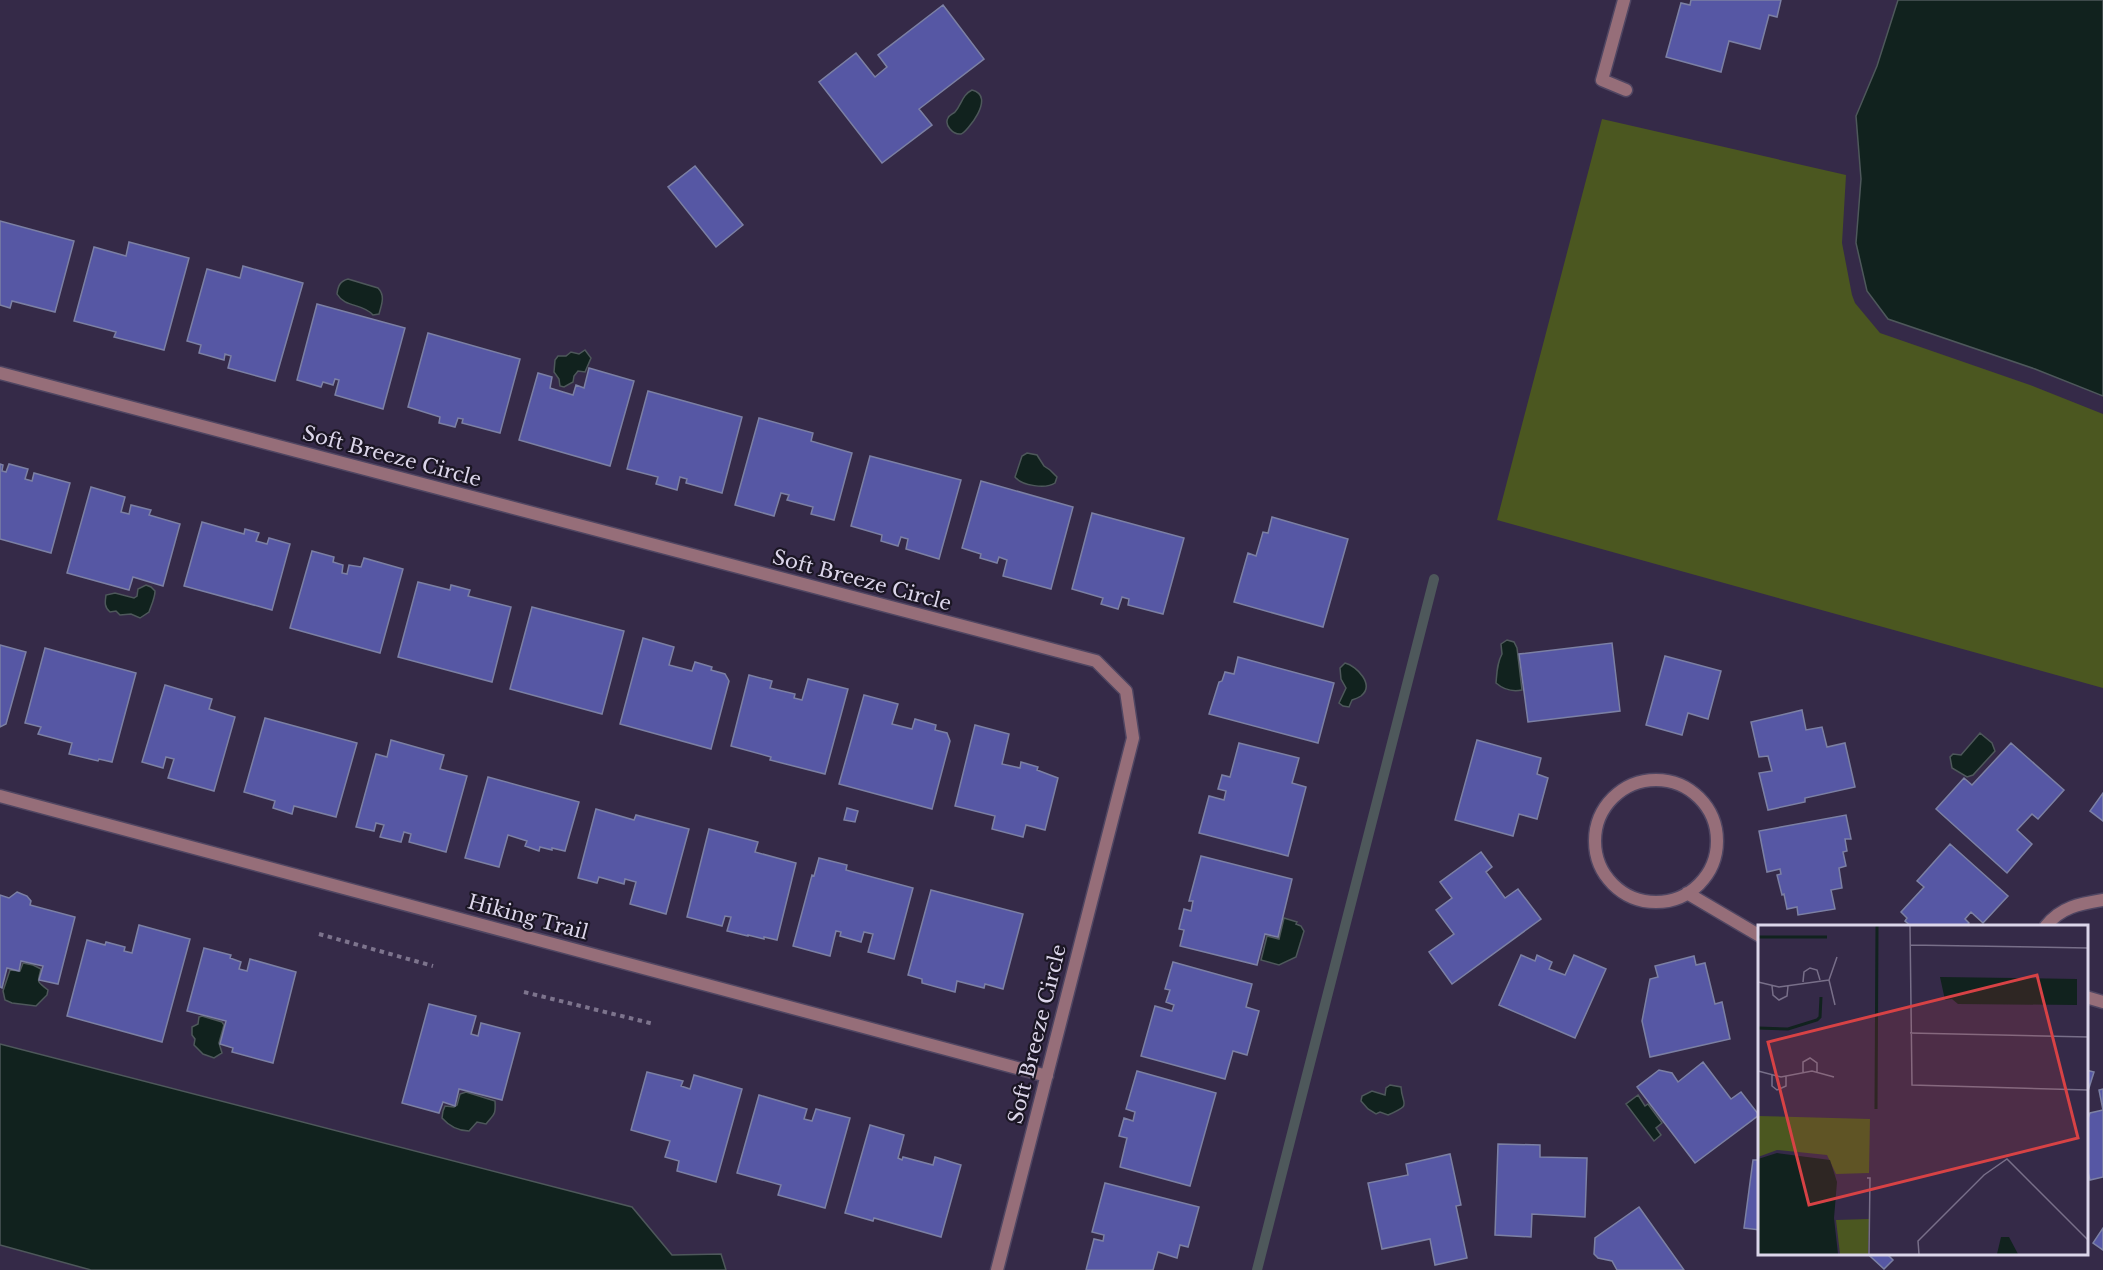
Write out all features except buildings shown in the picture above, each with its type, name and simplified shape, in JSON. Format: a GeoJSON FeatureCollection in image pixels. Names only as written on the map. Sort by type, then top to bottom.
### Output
{"type":"FeatureCollection","features":[{"type":"Feature","properties":{"kind":"street"},"geometry":{"type":"LineString","coordinates":[[1624,0],[1602,80],[1626,90]]}},
{"type":"Feature","properties":{"kind":"street","name":"Soft Breeze Circle"},"geometry":{"type":"LineString","coordinates":[[0,373],[1096,661],[1126,691],[1133,738],[997,1270]]}},
{"type":"Feature","properties":{"kind":"street"},"geometry":{"type":"LineString","coordinates":[[1657,780],[1679,784],[1698,796],[1711,815],[1717,837],[1714,859],[1704,879],[1687,893],[1665,901],[1643,900],[1623,891],[1607,876],[1597,856],[1596,834],[1602,813],[1608,803],[1625,789],[1645,781],[1657,780]]}},
{"type":"Feature","properties":{"kind":"street","name":"Hiking Trail"},"geometry":{"type":"LineString","coordinates":[[0,796],[1047,1076]]}},
{"type":"Feature","properties":{"kind":"street"},"geometry":{"type":"LineString","coordinates":[[1687,893],[1758,935]]}},
{"type":"Feature","properties":{"kind":"street"},"geometry":{"type":"LineString","coordinates":[[2048,925],[2055,915],[2079,904],[2103,900]]}},
{"type":"Feature","properties":{"kind":"street"},"geometry":{"type":"LineString","coordinates":[[2088,998],[2103,1002]]}},
{"type":"Feature","properties":{"kind":"path"},"geometry":{"type":"LineString","coordinates":[[319,934],[433,966]]}},
{"type":"Feature","properties":{"kind":"path"},"geometry":{"type":"LineString","coordinates":[[524,992],[654,1024]]}},
{"type":"Feature","properties":{"kind":"green space"},"geometry":{"type":"Polygon","coordinates":[[[1602,119],[1846,175],[1842,243],[1852,295],[1855,303],[1880,333],[2030,385],[2103,414],[2103,688],[1497,520],[1602,119]]]}},
{"type":"Feature","properties":{"kind":"shaded area"},"geometry":{"type":"Polygon","coordinates":[[[1898,0],[2103,0],[2103,396],[2035,369],[1888,319],[1867,291],[1856,243],[1861,179],[1856,116],[1877,66],[1898,0]]]}},
{"type":"Feature","properties":{"kind":"shaded area"},"geometry":{"type":"Polygon","coordinates":[[[972,90],[982,99],[978,114],[964,132],[955,133],[948,126],[948,118],[955,112],[966,94],[972,90]]]}},
{"type":"Feature","properties":{"kind":"shaded area"},"geometry":{"type":"Polygon","coordinates":[[[348,279],[378,288],[382,298],[379,314],[373,315],[340,298],[337,294],[339,286],[348,279]]]}},
{"type":"Feature","properties":{"kind":"shaded area"},"geometry":{"type":"Polygon","coordinates":[[[585,350],[591,358],[585,372],[578,371],[573,382],[564,387],[560,386],[559,379],[554,372],[555,360],[558,356],[566,356],[571,352],[579,354],[585,350]]]}},
{"type":"Feature","properties":{"kind":"shaded area"},"geometry":{"type":"Polygon","coordinates":[[[1027,453],[1037,455],[1044,466],[1057,477],[1055,483],[1034,486],[1023,483],[1015,477],[1022,456],[1027,453]]]}},
{"type":"Feature","properties":{"kind":"shaded area"},"geometry":{"type":"Polygon","coordinates":[[[146,585],[155,591],[149,612],[140,618],[131,614],[120,615],[116,611],[110,612],[107,608],[106,595],[115,593],[134,598],[137,596],[138,589],[146,585]]]}},
{"type":"Feature","properties":{"kind":"shaded area"},"geometry":{"type":"Polygon","coordinates":[[[1507,640],[1514,642],[1517,648],[1522,690],[1508,690],[1496,683],[1498,664],[1502,654],[1501,644],[1507,640]]]}},
{"type":"Feature","properties":{"kind":"shaded area"},"geometry":{"type":"Polygon","coordinates":[[[1345,663],[1355,668],[1363,676],[1366,687],[1365,692],[1352,700],[1349,707],[1339,703],[1346,688],[1341,679],[1340,668],[1345,663]]]}},
{"type":"Feature","properties":{"kind":"shaded area"},"geometry":{"type":"Polygon","coordinates":[[[1980,733],[1992,743],[1995,751],[1973,775],[1967,777],[1952,768],[1950,757],[1953,754],[1961,755],[1980,733]]]}},
{"type":"Feature","properties":{"kind":"shaded area"},"geometry":{"type":"Polygon","coordinates":[[[1284,918],[1297,922],[1296,924],[1304,931],[1296,957],[1279,965],[1261,960],[1267,936],[1279,939],[1284,918]]]}},
{"type":"Feature","properties":{"kind":"shaded area"},"geometry":{"type":"Polygon","coordinates":[[[23,963],[41,969],[39,982],[48,990],[47,995],[36,1006],[5,1000],[3,991],[10,970],[20,971],[23,963]]]}},
{"type":"Feature","properties":{"kind":"shaded area"},"geometry":{"type":"Polygon","coordinates":[[[199,1017],[222,1022],[224,1025],[219,1043],[222,1053],[214,1058],[203,1054],[194,1045],[192,1027],[198,1024],[199,1017]]]}},
{"type":"Feature","properties":{"kind":"shaded area"},"geometry":{"type":"Polygon","coordinates":[[[0,1044],[632,1207],[672,1255],[721,1254],[726,1270],[91,1270],[0,1245],[0,1044]]]}},
{"type":"Feature","properties":{"kind":"shaded area"},"geometry":{"type":"Polygon","coordinates":[[[1390,1085],[1401,1087],[1404,1104],[1401,1109],[1388,1115],[1380,1112],[1376,1114],[1361,1101],[1362,1096],[1372,1091],[1385,1095],[1386,1088],[1390,1085]]]}},
{"type":"Feature","properties":{"kind":"shaded area"},"geometry":{"type":"Polygon","coordinates":[[[466,1092],[495,1101],[494,1114],[486,1124],[477,1122],[469,1131],[454,1128],[442,1118],[445,1106],[457,1105],[460,1094],[466,1092]]]}},
{"type":"Feature","properties":{"kind":"shaded area"},"geometry":{"type":"Polygon","coordinates":[[[1638,1095],[1645,1106],[1648,1104],[1662,1123],[1656,1128],[1661,1135],[1654,1141],[1626,1104],[1638,1095]]]}},
{"type":"Feature","properties":{"kind":"waterway"},"geometry":{"type":"LineString","coordinates":[[1257,1270],[1434,579]]}}]}
